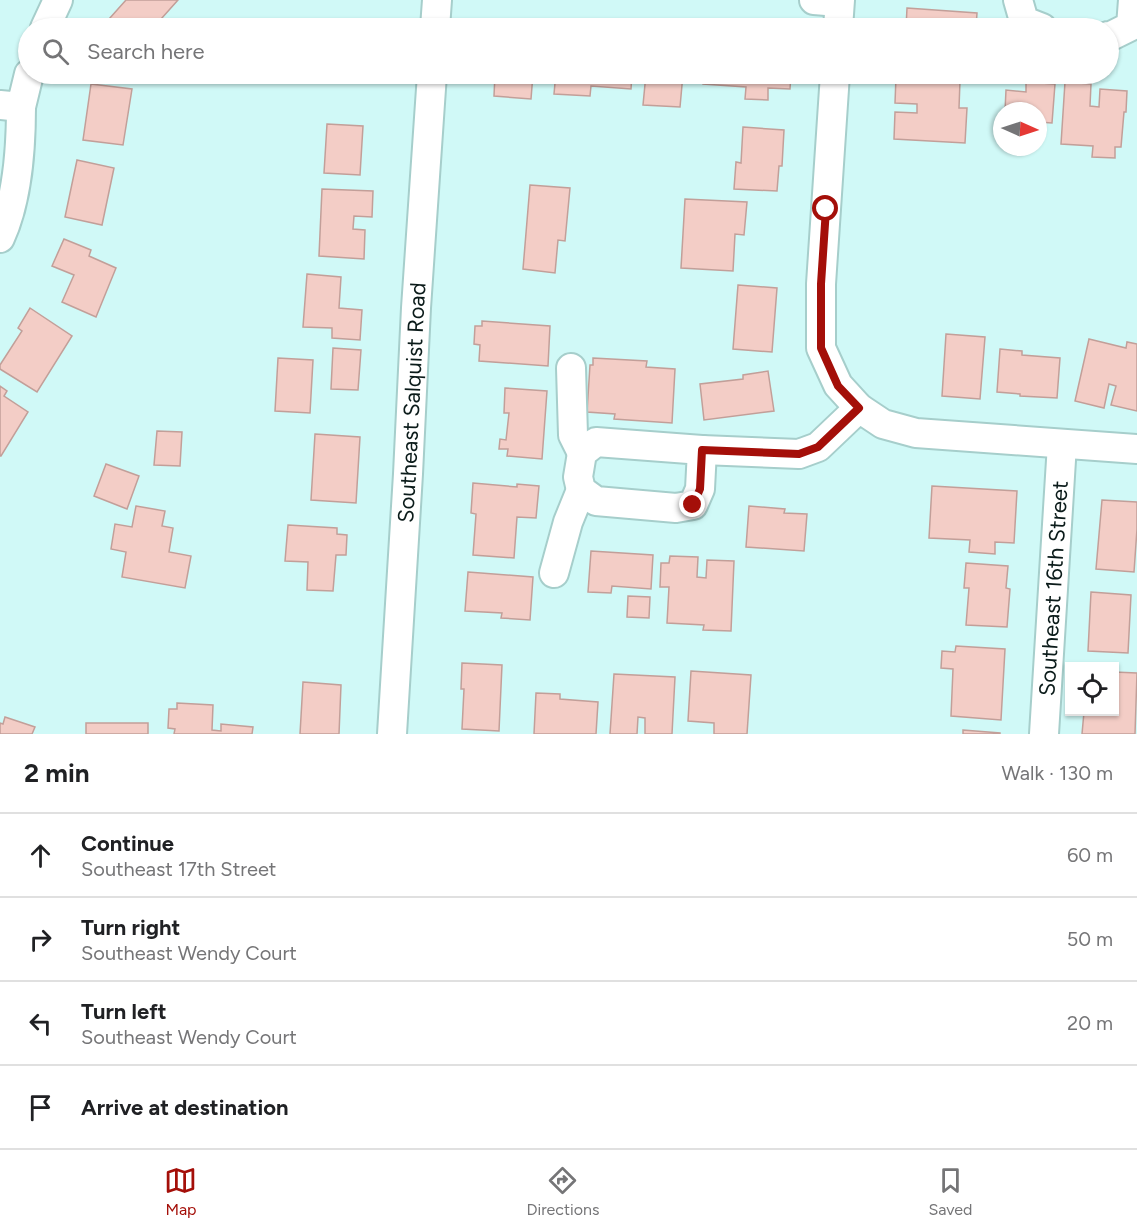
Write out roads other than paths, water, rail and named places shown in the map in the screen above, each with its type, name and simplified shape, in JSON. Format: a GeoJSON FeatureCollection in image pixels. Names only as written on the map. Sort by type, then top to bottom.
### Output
{"type":"FeatureCollection","features":[{"type":"Feature","properties":{"kind":"street"},"geometry":{"type":"LineString","coordinates":[[50,18],[58,0]]}},
{"type":"Feature","properties":{"kind":"street"},"geometry":{"type":"LineString","coordinates":[[436,18],[437,0]]}},
{"type":"Feature","properties":{"kind":"street"},"geometry":{"type":"LineString","coordinates":[[1018,0],[1023,18]]}},
{"type":"Feature","properties":{"kind":"street"},"geometry":{"type":"LineString","coordinates":[[1119,32],[1131,26],[1133,0]]}},
{"type":"Feature","properties":{"kind":"street"},"geometry":{"type":"LineString","coordinates":[[0,238],[7,223],[14,194],[21,135],[10,106],[23,84]]}},
{"type":"Feature","properties":{"kind":"street","name":"Southeast Salquist Road"},"geometry":{"type":"LineString","coordinates":[[392,734],[431,84]]}},
{"type":"Feature","properties":{"kind":"street"},"geometry":{"type":"LineString","coordinates":[[834,84],[821,284],[821,348],[838,386],[859,408],[883,424],[915,433],[1137,449]]}},
{"type":"Feature","properties":{"kind":"street"},"geometry":{"type":"LineString","coordinates":[[554,573],[567,522],[581,490],[578,477],[582,453],[573,435],[571,368]]}},
{"type":"Feature","properties":{"kind":"street"},"geometry":{"type":"LineString","coordinates":[[582,453],[596,442],[799,454],[818,447],[859,408]]}},
{"type":"Feature","properties":{"kind":"street","name":"Southeast 16th Street"},"geometry":{"type":"LineString","coordinates":[[1044,734],[1062,444]]}},
{"type":"Feature","properties":{"kind":"street"},"geometry":{"type":"LineString","coordinates":[[581,490],[597,501],[676,508],[693,505],[700,489],[702,450]]}}]}
